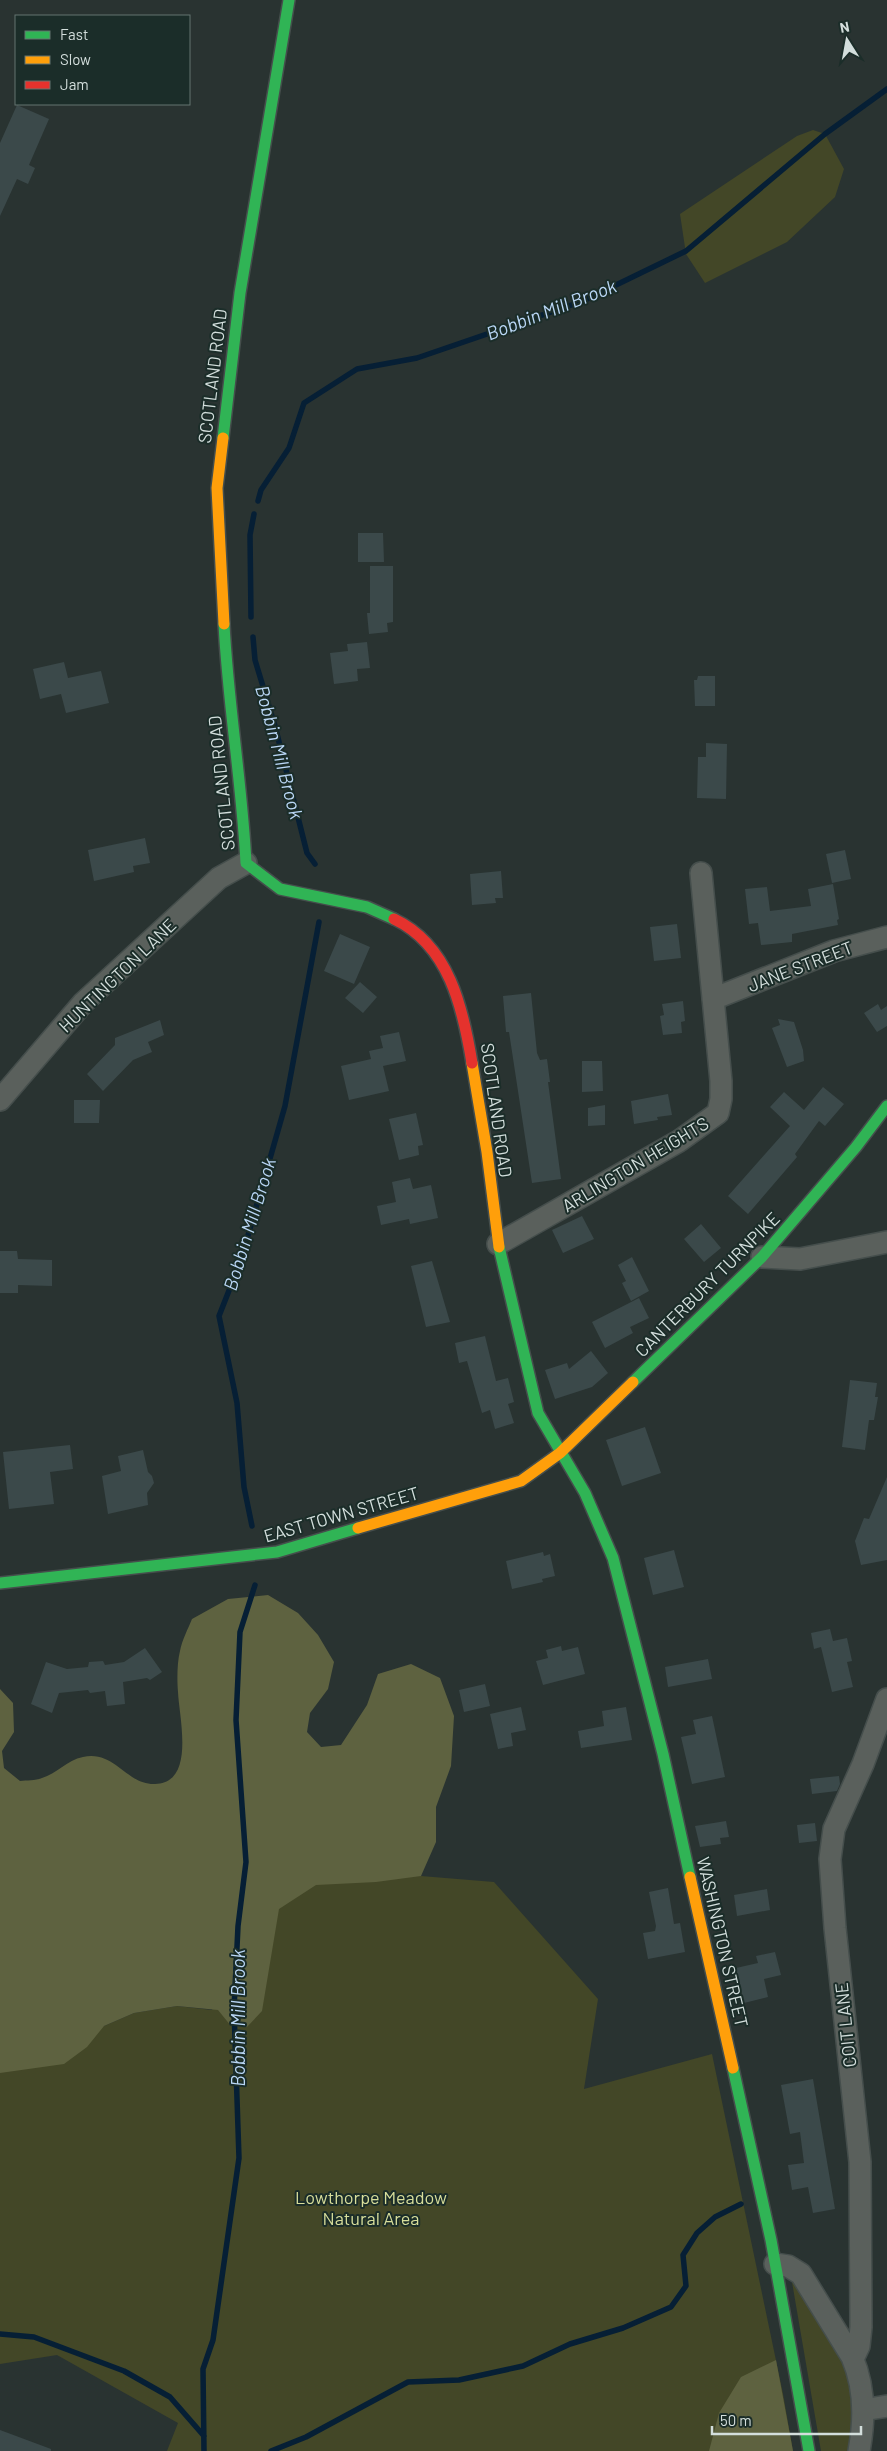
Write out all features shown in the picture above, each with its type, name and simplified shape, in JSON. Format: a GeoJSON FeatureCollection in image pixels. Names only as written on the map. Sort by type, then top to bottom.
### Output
{"type":"FeatureCollection","features":[{"type":"Feature","properties":{"kind":"street","name":"SCOTLAND ROAD"},"geometry":{"type":"LineString","coordinates":[[288,0],[240,293],[217,488],[226,671],[243,805],[246,863],[280,889],[366,907],[406,925],[442,960],[456,995],[468,1036],[487,1152],[498,1244],[538,1413],[560,1453]]}},
{"type":"Feature","properties":{"kind":"street","name":"HUNTINGTON LANE"},"geometry":{"type":"LineString","coordinates":[[0,1100],[83,1003],[219,878],[246,863]]}},
{"type":"Feature","properties":{"kind":"street","name":"ARLINGTON HEIGHTS"},"geometry":{"type":"LineString","coordinates":[[498,1244],[679,1141],[716,1115],[721,1099],[721,1081],[701,873]]}},
{"type":"Feature","properties":{"kind":"street","name":"JANE STREET"},"geometry":{"type":"LineString","coordinates":[[714,999],[834,951],[887,937]]}},
{"type":"Feature","properties":{"kind":"street","name":"CANTERBURY TURNPIKE"},"geometry":{"type":"LineString","coordinates":[[560,1453],[762,1257],[856,1147],[887,1106]]}},
{"type":"Feature","properties":{"kind":"street"},"geometry":{"type":"LineString","coordinates":[[762,1257],[800,1259],[887,1242]]}},
{"type":"Feature","properties":{"kind":"street","name":"EAST TOWN STREET"},"geometry":{"type":"LineString","coordinates":[[0,1583],[277,1552],[521,1481],[560,1453]]}},
{"type":"Feature","properties":{"kind":"street","name":"WASHINGTON STREET"},"geometry":{"type":"LineString","coordinates":[[560,1453],[585,1493],[613,1558],[663,1754],[776,2264],[809,2451]]}},
{"type":"Feature","properties":{"kind":"street","name":"COIT LANE"},"geometry":{"type":"LineString","coordinates":[[853,2359],[859,2346],[861,2327],[860,2170],[835,1928],[830,1859],[834,1829],[863,1764],[887,1699]]}},
{"type":"Feature","properties":{"kind":"street"},"geometry":{"type":"LineString","coordinates":[[776,2264],[788,2266],[801,2274],[853,2359],[859,2379],[864,2410],[859,2451]]}},
{"type":"Feature","properties":{"kind":"street"},"geometry":{"type":"LineString","coordinates":[[864,2410],[887,2406]]}},
{"type":"Feature","properties":{"kind":"green space"},"geometry":{"type":"Polygon","coordinates":[[[813,130],[825,134],[844,169],[835,197],[787,242],[705,283],[686,254],[680,214],[797,136],[813,130]]]}},
{"type":"Feature","properties":{"kind":"green space"},"geometry":{"type":"Polygon","coordinates":[[[268,1595],[298,1613],[318,1635],[334,1662],[328,1689],[310,1713],[307,1732],[321,1747],[341,1745],[367,1705],[378,1674],[411,1664],[440,1678],[454,1716],[451,1766],[436,1807],[436,1842],[421,1876],[376,1882],[316,1885],[279,1909],[262,2011],[247,2027],[231,2026],[218,2010],[177,2006],[134,2013],[104,2026],[87,2047],[64,2064],[0,2073],[0,1689],[13,1703],[14,1732],[2,1751],[4,1768],[20,1781],[39,1779],[77,1759],[94,1756],[104,1758],[145,1783],[155,1784],[168,1781],[176,1773],[181,1761],[182,1732],[178,1666],[182,1643],[192,1619],[228,1599],[268,1595]]]}},
{"type":"Feature","properties":{"kind":"green space","name":"Lowthorpe Meadow Natural Area"},"geometry":{"type":"Polygon","coordinates":[[[408,1789],[421,1876],[494,1882],[598,1999],[584,2089],[712,2054],[783,2394],[793,2451],[167,2451],[178,2423],[57,2355],[0,2364],[0,2051],[104,2026],[134,2013],[177,2006],[212,2010],[229,1939],[408,1789]]]}},
{"type":"Feature","properties":{"kind":"green space"},"geometry":{"type":"Polygon","coordinates":[[[797,2280],[836,2342],[848,2368],[852,2382],[854,2408],[849,2451],[821,2451],[792,2282],[797,2280]]]}},
{"type":"Feature","properties":{"kind":"green space"},"geometry":{"type":"Polygon","coordinates":[[[776,2360],[793,2451],[709,2451],[719,2413],[741,2377],[776,2360]]]}},
{"type":"Feature","properties":{"kind":"building"},"geometry":{"type":"Polygon","coordinates":[[[17,105],[49,119],[29,165],[35,168],[28,184],[17,179],[0,216],[0,143],[17,105]]]}},
{"type":"Feature","properties":{"kind":"building"},"geometry":{"type":"Polygon","coordinates":[[[358,533],[383,533],[384,562],[358,562],[358,533]]]}},
{"type":"Feature","properties":{"kind":"building"},"geometry":{"type":"Polygon","coordinates":[[[370,566],[393,566],[393,622],[387,623],[388,632],[369,634],[367,613],[370,613],[370,566]]]}},
{"type":"Feature","properties":{"kind":"building"},"geometry":{"type":"Polygon","coordinates":[[[367,642],[370,668],[357,669],[358,681],[334,684],[330,653],[348,651],[347,644],[367,642]]]}},
{"type":"Feature","properties":{"kind":"building"},"geometry":{"type":"Polygon","coordinates":[[[64,662],[68,678],[101,671],[109,703],[66,713],[61,694],[40,699],[33,669],[64,662]]]}},
{"type":"Feature","properties":{"kind":"building"},"geometry":{"type":"Polygon","coordinates":[[[698,676],[715,676],[715,706],[695,706],[694,680],[697,680],[698,676]]]}},
{"type":"Feature","properties":{"kind":"building"},"geometry":{"type":"Polygon","coordinates":[[[706,743],[727,744],[726,799],[697,798],[698,757],[706,757],[706,743]]]}},
{"type":"Feature","properties":{"kind":"building"},"geometry":{"type":"Polygon","coordinates":[[[145,838],[150,863],[133,866],[134,872],[94,881],[88,850],[145,838]]]}},
{"type":"Feature","properties":{"kind":"building"},"geometry":{"type":"Polygon","coordinates":[[[845,850],[851,879],[832,883],[826,854],[845,850]]]}},
{"type":"Feature","properties":{"kind":"building"},"geometry":{"type":"Polygon","coordinates":[[[501,871],[503,898],[495,898],[496,903],[472,905],[470,874],[501,871]]]}},
{"type":"Feature","properties":{"kind":"building"},"geometry":{"type":"Polygon","coordinates":[[[833,884],[839,919],[837,920],[838,925],[792,934],[792,942],[761,945],[758,923],[749,924],[745,889],[767,887],[770,911],[811,906],[808,889],[833,884]]]}},
{"type":"Feature","properties":{"kind":"building"},"geometry":{"type":"Polygon","coordinates":[[[677,924],[681,958],[654,961],[650,927],[677,924]]]}},
{"type":"Feature","properties":{"kind":"building"},"geometry":{"type":"Polygon","coordinates":[[[340,934],[370,947],[354,984],[324,971],[340,934]]]}},
{"type":"Feature","properties":{"kind":"building"},"geometry":{"type":"Polygon","coordinates":[[[360,982],[377,997],[363,1013],[345,998],[360,982]]]}},
{"type":"Feature","properties":{"kind":"building"},"geometry":{"type":"Polygon","coordinates":[[[531,993],[537,1053],[540,1060],[547,1059],[550,1082],[548,1082],[561,1179],[532,1183],[509,1032],[506,1032],[503,996],[531,993]]]}},
{"type":"Feature","properties":{"kind":"building"},"geometry":{"type":"Polygon","coordinates":[[[683,1001],[685,1021],[681,1022],[682,1033],[663,1035],[660,1016],[664,1015],[662,1004],[683,1001]]]}},
{"type":"Feature","properties":{"kind":"building"},"geometry":{"type":"Polygon","coordinates":[[[878,1004],[881,1010],[887,1006],[887,1026],[877,1032],[864,1013],[878,1004]]]}},
{"type":"Feature","properties":{"kind":"building"},"geometry":{"type":"Polygon","coordinates":[[[778,1019],[794,1022],[803,1050],[804,1061],[787,1067],[772,1028],[780,1025],[778,1019]]]}},
{"type":"Feature","properties":{"kind":"building"},"geometry":{"type":"Polygon","coordinates":[[[160,1020],[164,1035],[148,1042],[152,1052],[133,1060],[103,1091],[87,1074],[115,1045],[115,1038],[160,1020]]]}},
{"type":"Feature","properties":{"kind":"building"},"geometry":{"type":"Polygon","coordinates":[[[399,1032],[406,1061],[383,1066],[389,1091],[349,1100],[341,1066],[371,1059],[369,1051],[383,1048],[380,1036],[399,1032]]]}},
{"type":"Feature","properties":{"kind":"building"},"geometry":{"type":"Polygon","coordinates":[[[582,1061],[602,1061],[603,1091],[582,1092],[582,1061]]]}},
{"type":"Feature","properties":{"kind":"building"},"geometry":{"type":"Polygon","coordinates":[[[823,1087],[844,1104],[825,1126],[819,1121],[795,1154],[797,1157],[748,1214],[728,1196],[790,1126],[770,1107],[784,1092],[804,1110],[823,1087]]]}},
{"type":"Feature","properties":{"kind":"building"},"geometry":{"type":"Polygon","coordinates":[[[668,1094],[672,1115],[657,1117],[658,1120],[634,1124],[631,1101],[668,1094]]]}},
{"type":"Feature","properties":{"kind":"building"},"geometry":{"type":"Polygon","coordinates":[[[74,1100],[100,1100],[99,1123],[74,1123],[74,1100]]]}},
{"type":"Feature","properties":{"kind":"building"},"geometry":{"type":"Polygon","coordinates":[[[605,1105],[605,1125],[588,1126],[588,1108],[605,1105]]]}},
{"type":"Feature","properties":{"kind":"building"},"geometry":{"type":"Polygon","coordinates":[[[416,1113],[423,1145],[418,1146],[419,1155],[399,1160],[389,1119],[416,1113]]]}},
{"type":"Feature","properties":{"kind":"building"},"geometry":{"type":"Polygon","coordinates":[[[410,1178],[413,1189],[431,1185],[438,1218],[410,1224],[409,1219],[381,1225],[377,1206],[396,1202],[392,1182],[410,1178]]]}},
{"type":"Feature","properties":{"kind":"building"},"geometry":{"type":"Polygon","coordinates":[[[582,1216],[594,1239],[563,1253],[552,1230],[582,1216]]]}},
{"type":"Feature","properties":{"kind":"building"},"geometry":{"type":"Polygon","coordinates":[[[701,1224],[721,1248],[704,1262],[684,1239],[701,1224]]]}},
{"type":"Feature","properties":{"kind":"building"},"geometry":{"type":"Polygon","coordinates":[[[0,1251],[17,1251],[18,1259],[52,1260],[52,1286],[18,1285],[18,1293],[0,1293],[0,1251]]]}},
{"type":"Feature","properties":{"kind":"building"},"geometry":{"type":"Polygon","coordinates":[[[632,1257],[649,1291],[631,1301],[622,1283],[626,1281],[618,1265],[632,1257]]]}},
{"type":"Feature","properties":{"kind":"building"},"geometry":{"type":"Polygon","coordinates":[[[432,1261],[450,1322],[426,1327],[411,1266],[432,1261]]]}},
{"type":"Feature","properties":{"kind":"building"},"geometry":{"type":"Polygon","coordinates":[[[639,1298],[649,1318],[630,1327],[633,1333],[605,1348],[592,1322],[639,1298]]]}},
{"type":"Feature","properties":{"kind":"building"},"geometry":{"type":"Polygon","coordinates":[[[485,1336],[496,1381],[508,1378],[514,1402],[508,1404],[514,1423],[495,1429],[490,1410],[482,1413],[467,1361],[459,1363],[455,1343],[485,1336]]]}},
{"type":"Feature","properties":{"kind":"building"},"geometry":{"type":"Polygon","coordinates":[[[591,1351],[608,1373],[592,1387],[555,1399],[545,1370],[567,1363],[569,1369],[591,1351]]]}},
{"type":"Feature","properties":{"kind":"building"},"geometry":{"type":"Polygon","coordinates":[[[850,1380],[877,1383],[875,1397],[878,1397],[874,1420],[869,1420],[865,1450],[842,1447],[850,1380]]]}},
{"type":"Feature","properties":{"kind":"building"},"geometry":{"type":"Polygon","coordinates":[[[645,1427],[661,1473],[622,1486],[606,1440],[645,1427]]]}},
{"type":"Feature","properties":{"kind":"building"},"geometry":{"type":"Polygon","coordinates":[[[70,1445],[73,1469],[50,1472],[54,1504],[9,1509],[3,1452],[70,1445]]]}},
{"type":"Feature","properties":{"kind":"building"},"geometry":{"type":"Polygon","coordinates":[[[143,1450],[148,1472],[152,1476],[154,1483],[147,1493],[148,1505],[108,1514],[102,1476],[121,1471],[118,1456],[143,1450]]]}},
{"type":"Feature","properties":{"kind":"building"},"geometry":{"type":"Polygon","coordinates":[[[887,1477],[887,1560],[861,1565],[855,1541],[864,1518],[869,1519],[887,1477]]]}},
{"type":"Feature","properties":{"kind":"building"},"geometry":{"type":"Polygon","coordinates":[[[674,1550],[684,1587],[653,1595],[644,1558],[674,1550]]]}},
{"type":"Feature","properties":{"kind":"building"},"geometry":{"type":"Polygon","coordinates":[[[543,1552],[544,1556],[550,1554],[555,1576],[542,1579],[543,1582],[512,1589],[506,1561],[543,1552]]]}},
{"type":"Feature","properties":{"kind":"building"},"geometry":{"type":"Polygon","coordinates":[[[830,1629],[833,1641],[847,1638],[852,1661],[847,1662],[853,1687],[832,1692],[821,1647],[814,1649],[811,1633],[830,1629]]]}},
{"type":"Feature","properties":{"kind":"building"},"geometry":{"type":"Polygon","coordinates":[[[561,1646],[562,1651],[578,1647],[585,1674],[543,1685],[536,1661],[548,1658],[546,1650],[561,1646]]]}},
{"type":"Feature","properties":{"kind":"building"},"geometry":{"type":"Polygon","coordinates":[[[145,1648],[162,1672],[150,1680],[147,1678],[123,1682],[125,1704],[107,1706],[105,1691],[90,1693],[88,1690],[59,1693],[52,1713],[31,1704],[46,1662],[67,1669],[88,1667],[89,1662],[103,1661],[105,1665],[124,1662],[145,1648]]]}},
{"type":"Feature","properties":{"kind":"building"},"geometry":{"type":"Polygon","coordinates":[[[708,1659],[712,1679],[668,1687],[665,1667],[708,1659]]]}},
{"type":"Feature","properties":{"kind":"building"},"geometry":{"type":"Polygon","coordinates":[[[485,1684],[490,1706],[464,1712],[459,1690],[485,1684]]]}},
{"type":"Feature","properties":{"kind":"building"},"geometry":{"type":"Polygon","coordinates":[[[521,1707],[526,1730],[511,1733],[513,1746],[498,1749],[490,1714],[521,1707]]]}},
{"type":"Feature","properties":{"kind":"building"},"geometry":{"type":"Polygon","coordinates":[[[626,1707],[632,1740],[581,1748],[578,1731],[604,1726],[602,1711],[626,1707]]]}},
{"type":"Feature","properties":{"kind":"building"},"geometry":{"type":"Polygon","coordinates":[[[712,1716],[725,1777],[692,1784],[681,1737],[696,1734],[693,1720],[712,1716]]]}},
{"type":"Feature","properties":{"kind":"building"},"geometry":{"type":"Polygon","coordinates":[[[839,1776],[840,1784],[837,1791],[812,1794],[810,1779],[839,1776]]]}},
{"type":"Feature","properties":{"kind":"building"},"geometry":{"type":"Polygon","coordinates":[[[726,1821],[729,1837],[720,1838],[721,1844],[700,1847],[695,1826],[726,1821]]]}},
{"type":"Feature","properties":{"kind":"building"},"geometry":{"type":"Polygon","coordinates":[[[815,1823],[817,1841],[799,1843],[797,1825],[815,1823]]]}},
{"type":"Feature","properties":{"kind":"building"},"geometry":{"type":"Polygon","coordinates":[[[668,1888],[674,1924],[680,1923],[685,1952],[648,1959],[643,1933],[655,1931],[656,1926],[649,1892],[668,1888]]]}},
{"type":"Feature","properties":{"kind":"building"},"geometry":{"type":"Polygon","coordinates":[[[767,1889],[770,1910],[737,1916],[734,1895],[767,1889]]]}},
{"type":"Feature","properties":{"kind":"building"},"geometry":{"type":"Polygon","coordinates":[[[775,1952],[781,1975],[764,1979],[768,1997],[744,2003],[736,1968],[758,1963],[756,1956],[775,1952]]]}},
{"type":"Feature","properties":{"kind":"building"},"geometry":{"type":"Polygon","coordinates":[[[813,2079],[835,2209],[813,2213],[808,2187],[792,2190],[788,2165],[804,2163],[800,2132],[790,2134],[781,2085],[813,2079]]]}},
{"type":"Feature","properties":{"kind":"building"},"geometry":{"type":"Polygon","coordinates":[[[0,2430],[51,2449],[51,2451],[0,2451],[0,2430]]]}},
{"type":"Feature","properties":{"kind":"waterway","name":"Bobbin Mill Brook"},"geometry":{"type":"LineString","coordinates":[[258,501],[261,490],[289,448],[304,403],[357,369],[417,358],[583,301],[686,251],[825,134],[887,89]]}},
{"type":"Feature","properties":{"kind":"waterway","name":"Bobbin Mill Brook"},"geometry":{"type":"LineString","coordinates":[[251,617],[250,535],[254,514]]}},
{"type":"Feature","properties":{"kind":"waterway","name":"Bobbin Mill Brook"},"geometry":{"type":"LineString","coordinates":[[253,637],[255,660],[275,726],[307,853],[315,864]]}},
{"type":"Feature","properties":{"kind":"waterway","name":"Bobbin Mill Brook"},"geometry":{"type":"LineString","coordinates":[[252,1526],[244,1487],[237,1403],[219,1316],[241,1260],[285,1106],[319,922]]}},
{"type":"Feature","properties":{"kind":"waterway","name":"Bobbin Mill Brook"},"geometry":{"type":"LineString","coordinates":[[204,2451],[203,2369],[213,2340],[239,2158],[234,2009],[238,1926],[246,1862],[236,1720],[240,1632],[255,1585]]}},
{"type":"Feature","properties":{"kind":"waterway"},"geometry":{"type":"LineString","coordinates":[[271,2451],[306,2437],[408,2382],[459,2380],[523,2366],[570,2344],[623,2328],[671,2307],[686,2286],[683,2255],[697,2233],[715,2217],[741,2204]]}},
{"type":"Feature","properties":{"kind":"waterway"},"geometry":{"type":"LineString","coordinates":[[0,2334],[34,2337],[124,2371],[170,2397],[204,2436]]}},
{"type":"Feature","properties":{"kind":"traffic: fast"},"geometry":{"type":"LineString","coordinates":[[223,438],[240,293],[289,0]]}},
{"type":"Feature","properties":{"kind":"traffic: fast"},"geometry":{"type":"LineString","coordinates":[[224,624],[246,863],[280,889],[367,907],[394,919]]}},
{"type":"Feature","properties":{"kind":"traffic: fast"},"geometry":{"type":"LineString","coordinates":[[633,1382],[762,1257],[856,1147],[887,1106]]}},
{"type":"Feature","properties":{"kind":"traffic: fast"},"geometry":{"type":"LineString","coordinates":[[499,1247],[538,1413],[585,1493],[613,1558],[663,1754],[690,1877]]}},
{"type":"Feature","properties":{"kind":"traffic: fast"},"geometry":{"type":"LineString","coordinates":[[0,1583],[277,1552],[358,1528]]}},
{"type":"Feature","properties":{"kind":"traffic: fast"},"geometry":{"type":"LineString","coordinates":[[733,2068],[771,2240],[809,2451]]}},
{"type":"Feature","properties":{"kind":"traffic: slow"},"geometry":{"type":"LineString","coordinates":[[223,438],[217,488],[224,624]]}},
{"type":"Feature","properties":{"kind":"traffic: slow"},"geometry":{"type":"LineString","coordinates":[[472,1063],[487,1152],[499,1247]]}},
{"type":"Feature","properties":{"kind":"traffic: slow"},"geometry":{"type":"LineString","coordinates":[[358,1528],[521,1481],[560,1453],[633,1382]]}},
{"type":"Feature","properties":{"kind":"traffic: slow"},"geometry":{"type":"LineString","coordinates":[[690,1877],[733,2068]]}},
{"type":"Feature","properties":{"kind":"traffic: jam"},"geometry":{"type":"LineString","coordinates":[[394,919],[413,930],[440,961],[458,1000],[472,1063]]}}]}
